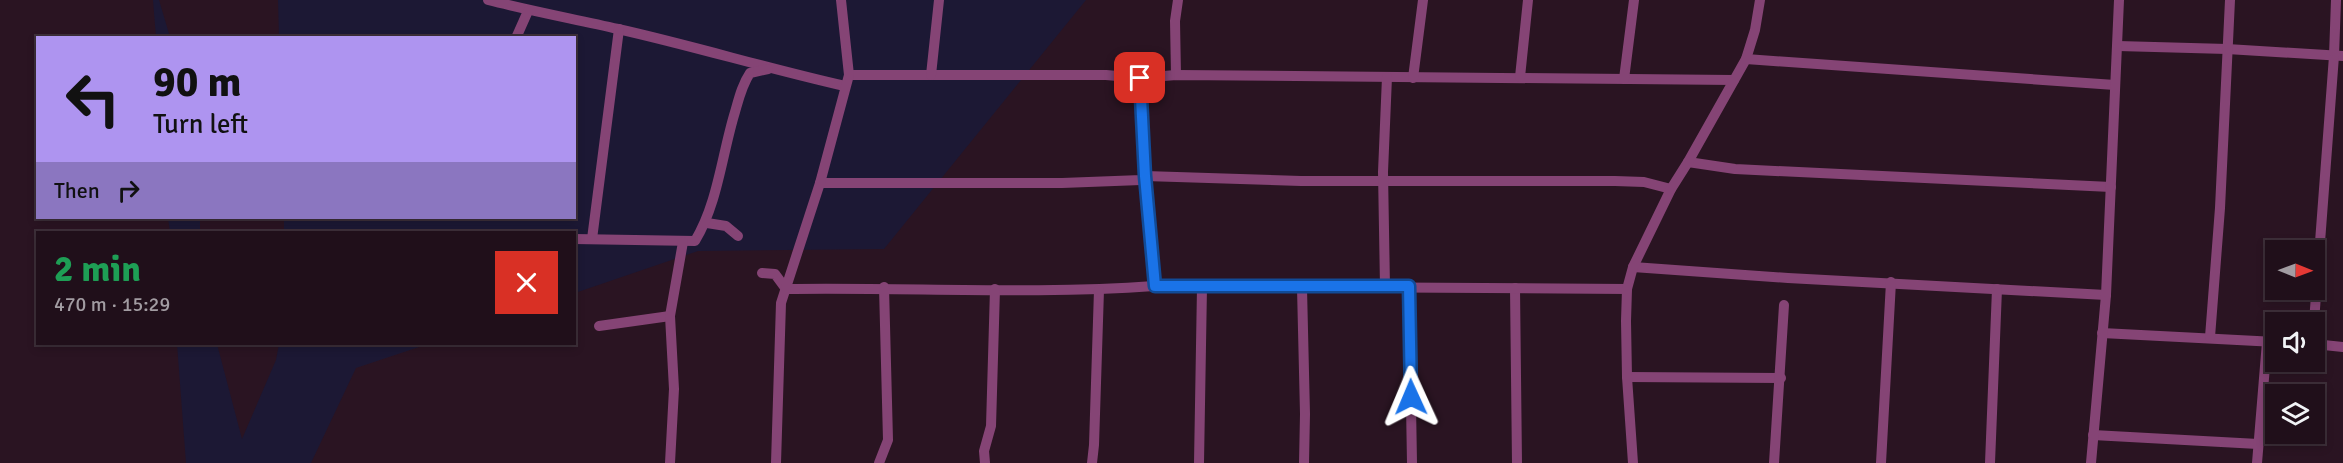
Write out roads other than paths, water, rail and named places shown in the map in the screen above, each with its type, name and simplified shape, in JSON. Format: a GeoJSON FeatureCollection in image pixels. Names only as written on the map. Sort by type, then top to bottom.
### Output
{"type":"FeatureCollection","features":[{"type":"Feature","properties":{"kind":"street"},"geometry":{"type":"LineString","coordinates":[[488,0],[619,29],[768,69],[847,80],[931,75],[1106,75],[1140,78],[1176,75],[1413,78],[1520,76],[1624,80],[1734,80]]}},
{"type":"Feature","properties":{"kind":"street"},"geometry":{"type":"LineString","coordinates":[[776,463],[781,303],[820,183],[847,80],[841,0]]}},
{"type":"Feature","properties":{"kind":"street"},"geometry":{"type":"LineString","coordinates":[[931,75],[939,0]]}},
{"type":"Feature","properties":{"kind":"street"},"geometry":{"type":"LineString","coordinates":[[1176,75],[1175,21],[1178,0]]}},
{"type":"Feature","properties":{"kind":"street"},"geometry":{"type":"LineString","coordinates":[[1413,78],[1423,0]]}},
{"type":"Feature","properties":{"kind":"street"},"geometry":{"type":"LineString","coordinates":[[1520,76],[1528,0]]}},
{"type":"Feature","properties":{"kind":"street"},"geometry":{"type":"LineString","coordinates":[[1624,80],[1634,0]]}},
{"type":"Feature","properties":{"kind":"street"},"geometry":{"type":"LineString","coordinates":[[1633,463],[1627,377],[1627,289],[1633,267],[1671,189],[1746,59],[1755,30],[1760,0]]}},
{"type":"Feature","properties":{"kind":"street"},"geometry":{"type":"LineString","coordinates":[[2091,463],[2106,295],[2119,0]]}},
{"type":"Feature","properties":{"kind":"street"},"geometry":{"type":"LineString","coordinates":[[2210,337],[2220,208],[2230,0]]}},
{"type":"Feature","properties":{"kind":"street"},"geometry":{"type":"LineString","coordinates":[[2315,312],[2338,56],[2336,0]]}},
{"type":"Feature","properties":{"kind":"street"},"geometry":{"type":"LineString","coordinates":[[517,36],[528,10]]}},
{"type":"Feature","properties":{"kind":"street"},"geometry":{"type":"LineString","coordinates":[[592,239],[619,29]]}},
{"type":"Feature","properties":{"kind":"street"},"geometry":{"type":"LineString","coordinates":[[2118,46],[2227,49],[2338,56]]}},
{"type":"Feature","properties":{"kind":"street"},"geometry":{"type":"LineString","coordinates":[[1746,59],[2115,85]]}},
{"type":"Feature","properties":{"kind":"street"},"geometry":{"type":"LineString","coordinates":[[576,239],[696,241],[707,223],[729,132],[744,82],[750,73],[768,69]]}},
{"type":"Feature","properties":{"kind":"street"},"geometry":{"type":"LineString","coordinates":[[1385,287],[1383,180],[1387,77]]}},
{"type":"Feature","properties":{"kind":"street"},"geometry":{"type":"LineString","coordinates":[[1140,78],[1145,176],[1155,286]]}},
{"type":"Feature","properties":{"kind":"street"},"geometry":{"type":"LineString","coordinates":[[1688,162],[1735,169],[2111,187]]}},
{"type":"Feature","properties":{"kind":"street"},"geometry":{"type":"LineString","coordinates":[[820,183],[1062,183],[1141,180],[1145,176],[1301,181],[1615,180],[1644,182],[1671,189]]}},
{"type":"Feature","properties":{"kind":"street"},"geometry":{"type":"LineString","coordinates":[[707,223],[726,226],[738,236]]}},
{"type":"Feature","properties":{"kind":"street"},"geometry":{"type":"LineString","coordinates":[[670,463],[674,389],[670,316],[683,242]]}},
{"type":"Feature","properties":{"kind":"street"},"geometry":{"type":"LineString","coordinates":[[1633,267],[1788,278],[2106,295]]}},
{"type":"Feature","properties":{"kind":"street"},"geometry":{"type":"LineString","coordinates":[[762,273],[775,274],[786,289]]}},
{"type":"Feature","properties":{"kind":"street"},"geometry":{"type":"LineString","coordinates":[[1881,463],[1891,282]]}},
{"type":"Feature","properties":{"kind":"street"},"geometry":{"type":"LineString","coordinates":[[786,289],[1099,290],[1155,286],[1627,289]]}},
{"type":"Feature","properties":{"kind":"street"},"geometry":{"type":"LineString","coordinates":[[1409,286],[1412,463]]}},
{"type":"Feature","properties":{"kind":"street"},"geometry":{"type":"LineString","coordinates":[[1199,463],[1202,287]]}},
{"type":"Feature","properties":{"kind":"street"},"geometry":{"type":"LineString","coordinates":[[879,463],[888,440],[885,288]]}},
{"type":"Feature","properties":{"kind":"street"},"geometry":{"type":"LineString","coordinates":[[1302,288],[1304,463]]}},
{"type":"Feature","properties":{"kind":"street"},"geometry":{"type":"LineString","coordinates":[[1515,288],[1517,463]]}},
{"type":"Feature","properties":{"kind":"street"},"geometry":{"type":"LineString","coordinates":[[985,463],[984,451],[991,426],[995,289]]}},
{"type":"Feature","properties":{"kind":"street"},"geometry":{"type":"LineString","coordinates":[[1990,463],[1997,289]]}},
{"type":"Feature","properties":{"kind":"street"},"geometry":{"type":"LineString","coordinates":[[1092,463],[1099,290]]}},
{"type":"Feature","properties":{"kind":"street"},"geometry":{"type":"LineString","coordinates":[[1773,463],[1781,378],[1784,305]]}},
{"type":"Feature","properties":{"kind":"street"},"geometry":{"type":"LineString","coordinates":[[598,326],[670,316]]}},
{"type":"Feature","properties":{"kind":"street"},"geometry":{"type":"LineString","coordinates":[[2102,333],[2265,342]]}},
{"type":"Feature","properties":{"kind":"street"},"geometry":{"type":"LineString","coordinates":[[2325,345],[2343,347]]}},
{"type":"Feature","properties":{"kind":"street"},"geometry":{"type":"LineString","coordinates":[[2257,463],[2267,372]]}},
{"type":"Feature","properties":{"kind":"street"},"geometry":{"type":"LineString","coordinates":[[1627,377],[1781,378]]}},
{"type":"Feature","properties":{"kind":"street"},"geometry":{"type":"LineString","coordinates":[[2093,435],[2258,444]]}}]}
